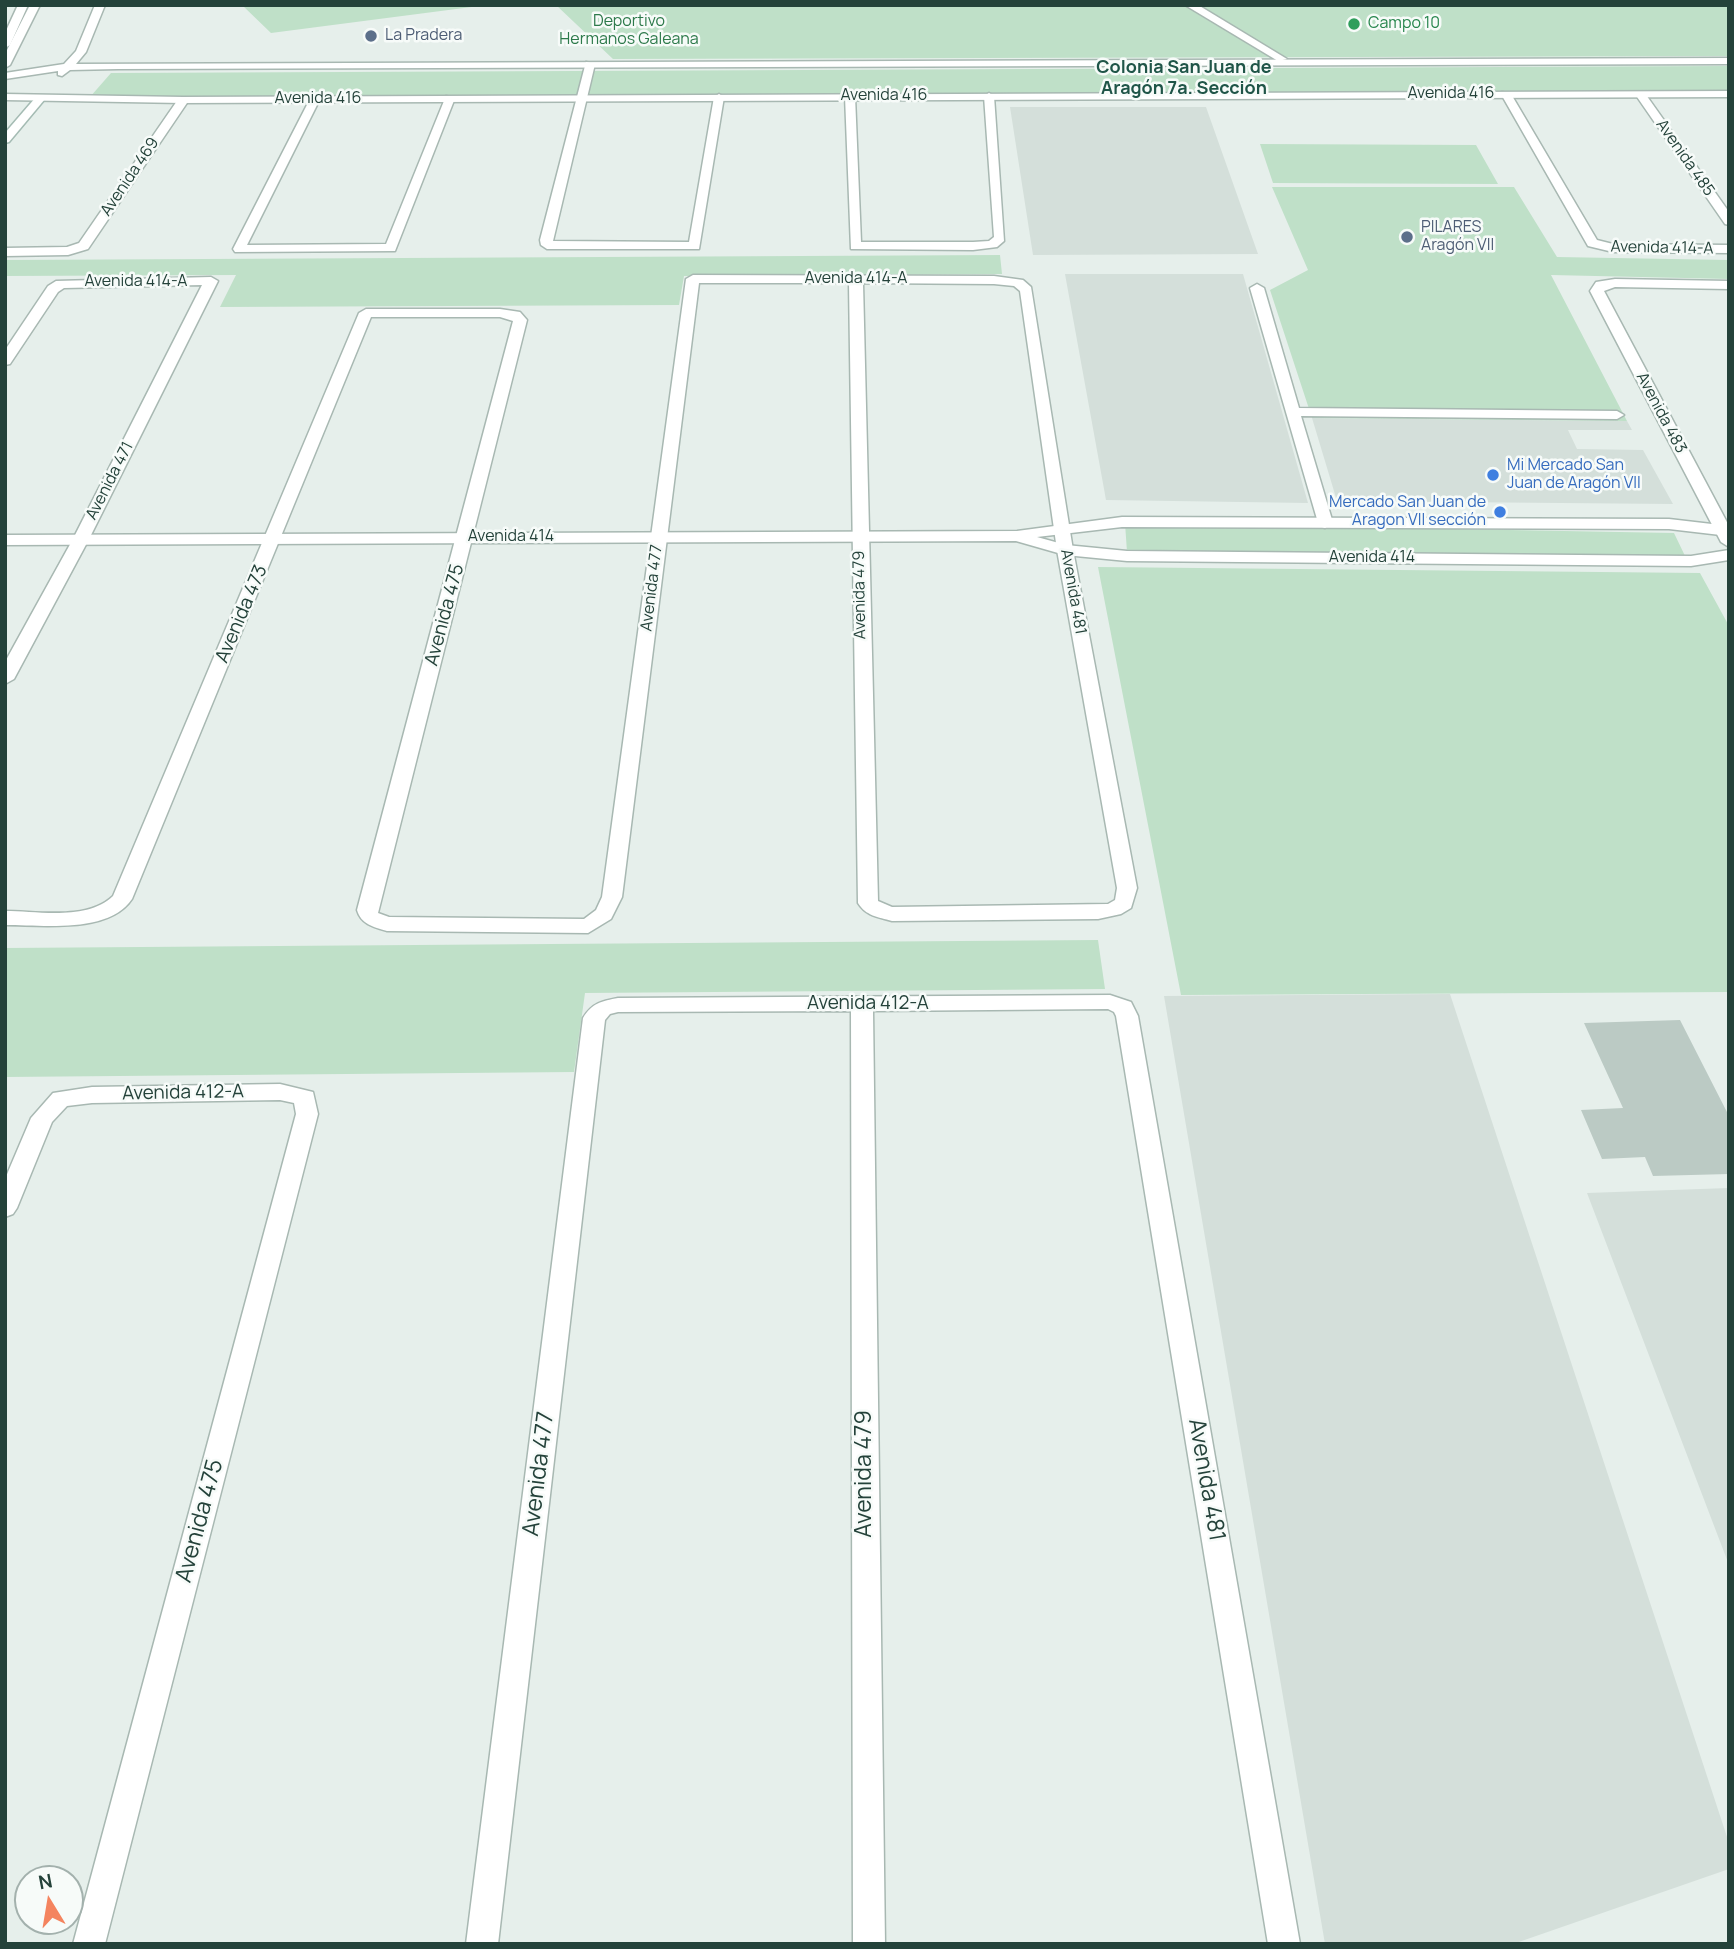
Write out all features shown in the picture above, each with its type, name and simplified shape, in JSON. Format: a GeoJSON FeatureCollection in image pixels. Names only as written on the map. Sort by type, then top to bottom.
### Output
{"type":"FeatureCollection","features":[{"type":"Feature","properties":{"kind":"street"},"geometry":{"type":"LineString","coordinates":[[5,45],[23,5]]}},
{"type":"Feature","properties":{"kind":"street"},"geometry":{"type":"LineString","coordinates":[[5,65],[35,5]]}},
{"type":"Feature","properties":{"kind":"street"},"geometry":{"type":"LineString","coordinates":[[57,78],[81,52],[100,5]]}},
{"type":"Feature","properties":{"kind":"street"},"geometry":{"type":"LineString","coordinates":[[1190,5],[1282,59]]}},
{"type":"Feature","properties":{"kind":"street","name":"Avenida 416"},"geometry":{"type":"LineString","coordinates":[[5,76],[66,67],[273,65],[1729,61]]}},
{"type":"Feature","properties":{"kind":"street"},"geometry":{"type":"LineString","coordinates":[[590,64],[584,97],[546,240],[547,245],[695,246],[719,97]]}},
{"type":"Feature","properties":{"kind":"street"},"geometry":{"type":"LineString","coordinates":[[273,65],[286,68],[292,75]]}},
{"type":"Feature","properties":{"kind":"street"},"geometry":{"type":"LineString","coordinates":[[5,140],[49,88]]}},
{"type":"Feature","properties":{"kind":"street"},"geometry":{"type":"LineString","coordinates":[[266,99],[283,90]]}},
{"type":"Feature","properties":{"kind":"street","name":"Avenida 414-A"},"geometry":{"type":"LineString","coordinates":[[1506,94],[1588,240],[1596,246],[1729,249]]}},
{"type":"Feature","properties":{"kind":"street","name":"Avenida 485"},"geometry":{"type":"LineString","coordinates":[[1640,94],[1729,221]]}},
{"type":"Feature","properties":{"kind":"street","name":"Avenida 416"},"geometry":{"type":"LineString","coordinates":[[5,97],[183,100],[1729,94]]}},
{"type":"Feature","properties":{"kind":"street","name":"Avenida 414-A"},"geometry":{"type":"LineString","coordinates":[[850,96],[855,246],[973,246],[993,244],[1000,238],[989,96]]}},
{"type":"Feature","properties":{"kind":"street"},"geometry":{"type":"LineString","coordinates":[[315,99],[239,249],[391,248],[450,98]]}},
{"type":"Feature","properties":{"kind":"street","name":"Avenida 469"},"geometry":{"type":"LineString","coordinates":[[75,250],[83,246],[183,100]]}},
{"type":"Feature","properties":{"kind":"street","name":"Avenida 414-A"},"geometry":{"type":"LineString","coordinates":[[5,252],[75,250]]}},
{"type":"Feature","properties":{"kind":"street","name":"Avenida 414-A"},"geometry":{"type":"LineString","coordinates":[[693,279],[994,279],[1018,283]]}},
{"type":"Feature","properties":{"kind":"street","name":"Avenida 477"},"geometry":{"type":"LineString","coordinates":[[369,917],[387,924],[587,926],[603,917],[610,908],[693,279]]}},
{"type":"Feature","properties":{"kind":"street","name":"Avenida 479"},"geometry":{"type":"LineString","coordinates":[[856,279],[868,904],[874,909],[892,914],[1098,912],[1114,909],[1124,903]]}},
{"type":"Feature","properties":{"kind":"street","name":"Avenida 414-A"},"geometry":{"type":"LineString","coordinates":[[5,361],[53,289],[61,284],[211,281]]}},
{"type":"Feature","properties":{"kind":"street","name":"Avenida 471"},"geometry":{"type":"LineString","coordinates":[[5,679],[81,540],[211,281]]}},
{"type":"Feature","properties":{"kind":"street","name":"Avenida 481"},"geometry":{"type":"LineString","coordinates":[[1018,283],[1026,290],[1065,550],[1127,888],[1124,903]]}},
{"type":"Feature","properties":{"kind":"street","name":"Avenida 414-A"},"geometry":{"type":"LineString","coordinates":[[1601,285],[1729,285]]}},
{"type":"Feature","properties":{"kind":"street","name":"Avenida 483"},"geometry":{"type":"LineString","coordinates":[[1601,285],[1597,291],[1726,534]]}},
{"type":"Feature","properties":{"kind":"street"},"geometry":{"type":"LineString","coordinates":[[1257,288],[1325,523]]}},
{"type":"Feature","properties":{"kind":"street","name":"Avenida 475"},"geometry":{"type":"LineString","coordinates":[[366,313],[500,313],[515,315],[520,320],[466,538],[369,902],[369,917]]}},
{"type":"Feature","properties":{"kind":"street","name":"Avenida 473"},"geometry":{"type":"LineString","coordinates":[[5,918],[88,917],[111,911],[122,899],[366,313]]}},
{"type":"Feature","properties":{"kind":"street"},"geometry":{"type":"LineString","coordinates":[[1292,412],[1617,415]]}},
{"type":"Feature","properties":{"kind":"street","name":"Avenida 414"},"geometry":{"type":"LineString","coordinates":[[5,540],[1017,537],[1062,528],[1122,523],[1669,524],[1726,534]]}},
{"type":"Feature","properties":{"kind":"street","name":"Avenida 414"},"geometry":{"type":"LineString","coordinates":[[1017,537],[1065,550],[1127,556],[1691,561],[1729,555]]}},
{"type":"Feature","properties":{"kind":"street","name":"Avenida 412-A"},"geometry":{"type":"LineString","coordinates":[[603,1008],[618,1005],[1110,1002],[1123,1007],[1127,1016]]}},
{"type":"Feature","properties":{"kind":"street","name":"Avenida 479"},"geometry":{"type":"LineString","coordinates":[[862,1004],[869,1944]]}},
{"type":"Feature","properties":{"kind":"street","name":"Avenida 477"},"geometry":{"type":"LineString","coordinates":[[482,1944],[594,1017],[603,1008]]}},
{"type":"Feature","properties":{"kind":"street","name":"Avenida 481"},"geometry":{"type":"LineString","coordinates":[[1127,1016],[1284,1944]]}},
{"type":"Feature","properties":{"kind":"street","name":"Avenida 412-A"},"geometry":{"type":"LineString","coordinates":[[5,1208],[42,1118],[61,1099],[92,1094],[280,1092],[305,1098]]}},
{"type":"Feature","properties":{"kind":"street","name":"Avenida 475"},"geometry":{"type":"LineString","coordinates":[[89,1944],[307,1114],[305,1098]]}},
{"type":"Feature","properties":{"kind":"shaded area"},"geometry":{"type":"Polygon","coordinates":[[[1010,107],[1206,107],[1258,254],[1033,255],[1010,107]]]}},
{"type":"Feature","properties":{"kind":"shaded area"},"geometry":{"type":"Polygon","coordinates":[[[1065,274],[1243,274],[1308,503],[1106,500],[1065,274]]]}},
{"type":"Feature","properties":{"kind":"shaded area","name":"Mi Mercado San Juan de Aragón VII"},"geometry":{"type":"Polygon","coordinates":[[[1312,418],[1627,421],[1632,430],[1568,430],[1577,449],[1643,450],[1673,504],[1337,501],[1312,418]]]}},
{"type":"Feature","properties":{"kind":"shaded area"},"geometry":{"type":"Polygon","coordinates":[[[1450,994],[1729,1843],[1729,1869],[1513,1944],[1325,1944],[1164,996],[1450,994]]]}},
{"type":"Feature","properties":{"kind":"shaded area"},"geometry":{"type":"Polygon","coordinates":[[[1729,1188],[1729,1565],[1587,1193],[1729,1188]]]}},
{"type":"Feature","properties":{"kind":"green space"},"geometry":{"type":"Polygon","coordinates":[[[235,5],[487,5],[271,33],[243,6],[235,5]]]}},
{"type":"Feature","properties":{"kind":"green space","name":"Deportivo Hermanos Galeana"},"geometry":{"type":"Polygon","coordinates":[[[556,5],[1729,5],[1729,56],[613,59],[556,5]]]}},
{"type":"Feature","properties":{"kind":"green space"},"geometry":{"type":"Polygon","coordinates":[[[1729,66],[1729,91],[90,97],[111,73],[1729,66]]]}},
{"type":"Feature","properties":{"kind":"green space"},"geometry":{"type":"Polygon","coordinates":[[[1260,144],[1476,145],[1498,184],[1273,183],[1260,144]]]}},
{"type":"Feature","properties":{"kind":"green space"},"geometry":{"type":"Polygon","coordinates":[[[1272,187],[1514,187],[1557,257],[1729,260],[1729,279],[1551,275],[1627,421],[1312,418],[1270,290],[1308,270],[1272,187]]]}},
{"type":"Feature","properties":{"kind":"green space"},"geometry":{"type":"Polygon","coordinates":[[[1000,255],[1002,274],[684,276],[679,305],[220,307],[236,275],[5,276],[5,260],[1000,255]]]}},
{"type":"Feature","properties":{"kind":"green space"},"geometry":{"type":"Polygon","coordinates":[[[1125,523],[1674,533],[1686,558],[1127,552],[1125,523]]]}},
{"type":"Feature","properties":{"kind":"green space"},"geometry":{"type":"Polygon","coordinates":[[[1098,567],[1700,573],[1729,626],[1729,992],[1181,995],[1098,567]]]}},
{"type":"Feature","properties":{"kind":"green space"},"geometry":{"type":"Polygon","coordinates":[[[1098,940],[1105,989],[585,993],[574,1072],[5,1077],[5,948],[1098,940]]]}},
{"type":"Feature","properties":{"kind":"building"},"geometry":{"type":"Polygon","coordinates":[[[1680,1020],[1729,1116],[1729,1174],[1653,1176],[1645,1157],[1602,1159],[1581,1110],[1623,1108],[1584,1023],[1680,1020]]]}},
{"type":"Feature","properties":{"kind":"place","name":"Campo 10"},"geometry":{"type":"Point","coordinates":[1354,24]}},
{"type":"Feature","properties":{"kind":"place","name":"La Pradera"},"geometry":{"type":"Point","coordinates":[371,36]}},
{"type":"Feature","properties":{"kind":"place","name":"PILARES Aragón VII"},"geometry":{"type":"Point","coordinates":[1407,237]}},
{"type":"Feature","properties":{"kind":"place","name":"Mi Mercado San Juan de Aragón VII"},"geometry":{"type":"Point","coordinates":[1493,475]}},
{"type":"Feature","properties":{"kind":"place","name":"Mercado San Juan de Aragon VII sección"},"geometry":{"type":"Point","coordinates":[1500,512]}},
{"type":"Feature","properties":{"kind":"district","name":"Colonia San Juan de Aragón 7a. Sección"},"geometry":{"type":"Point","coordinates":[1184,78]}}]}
